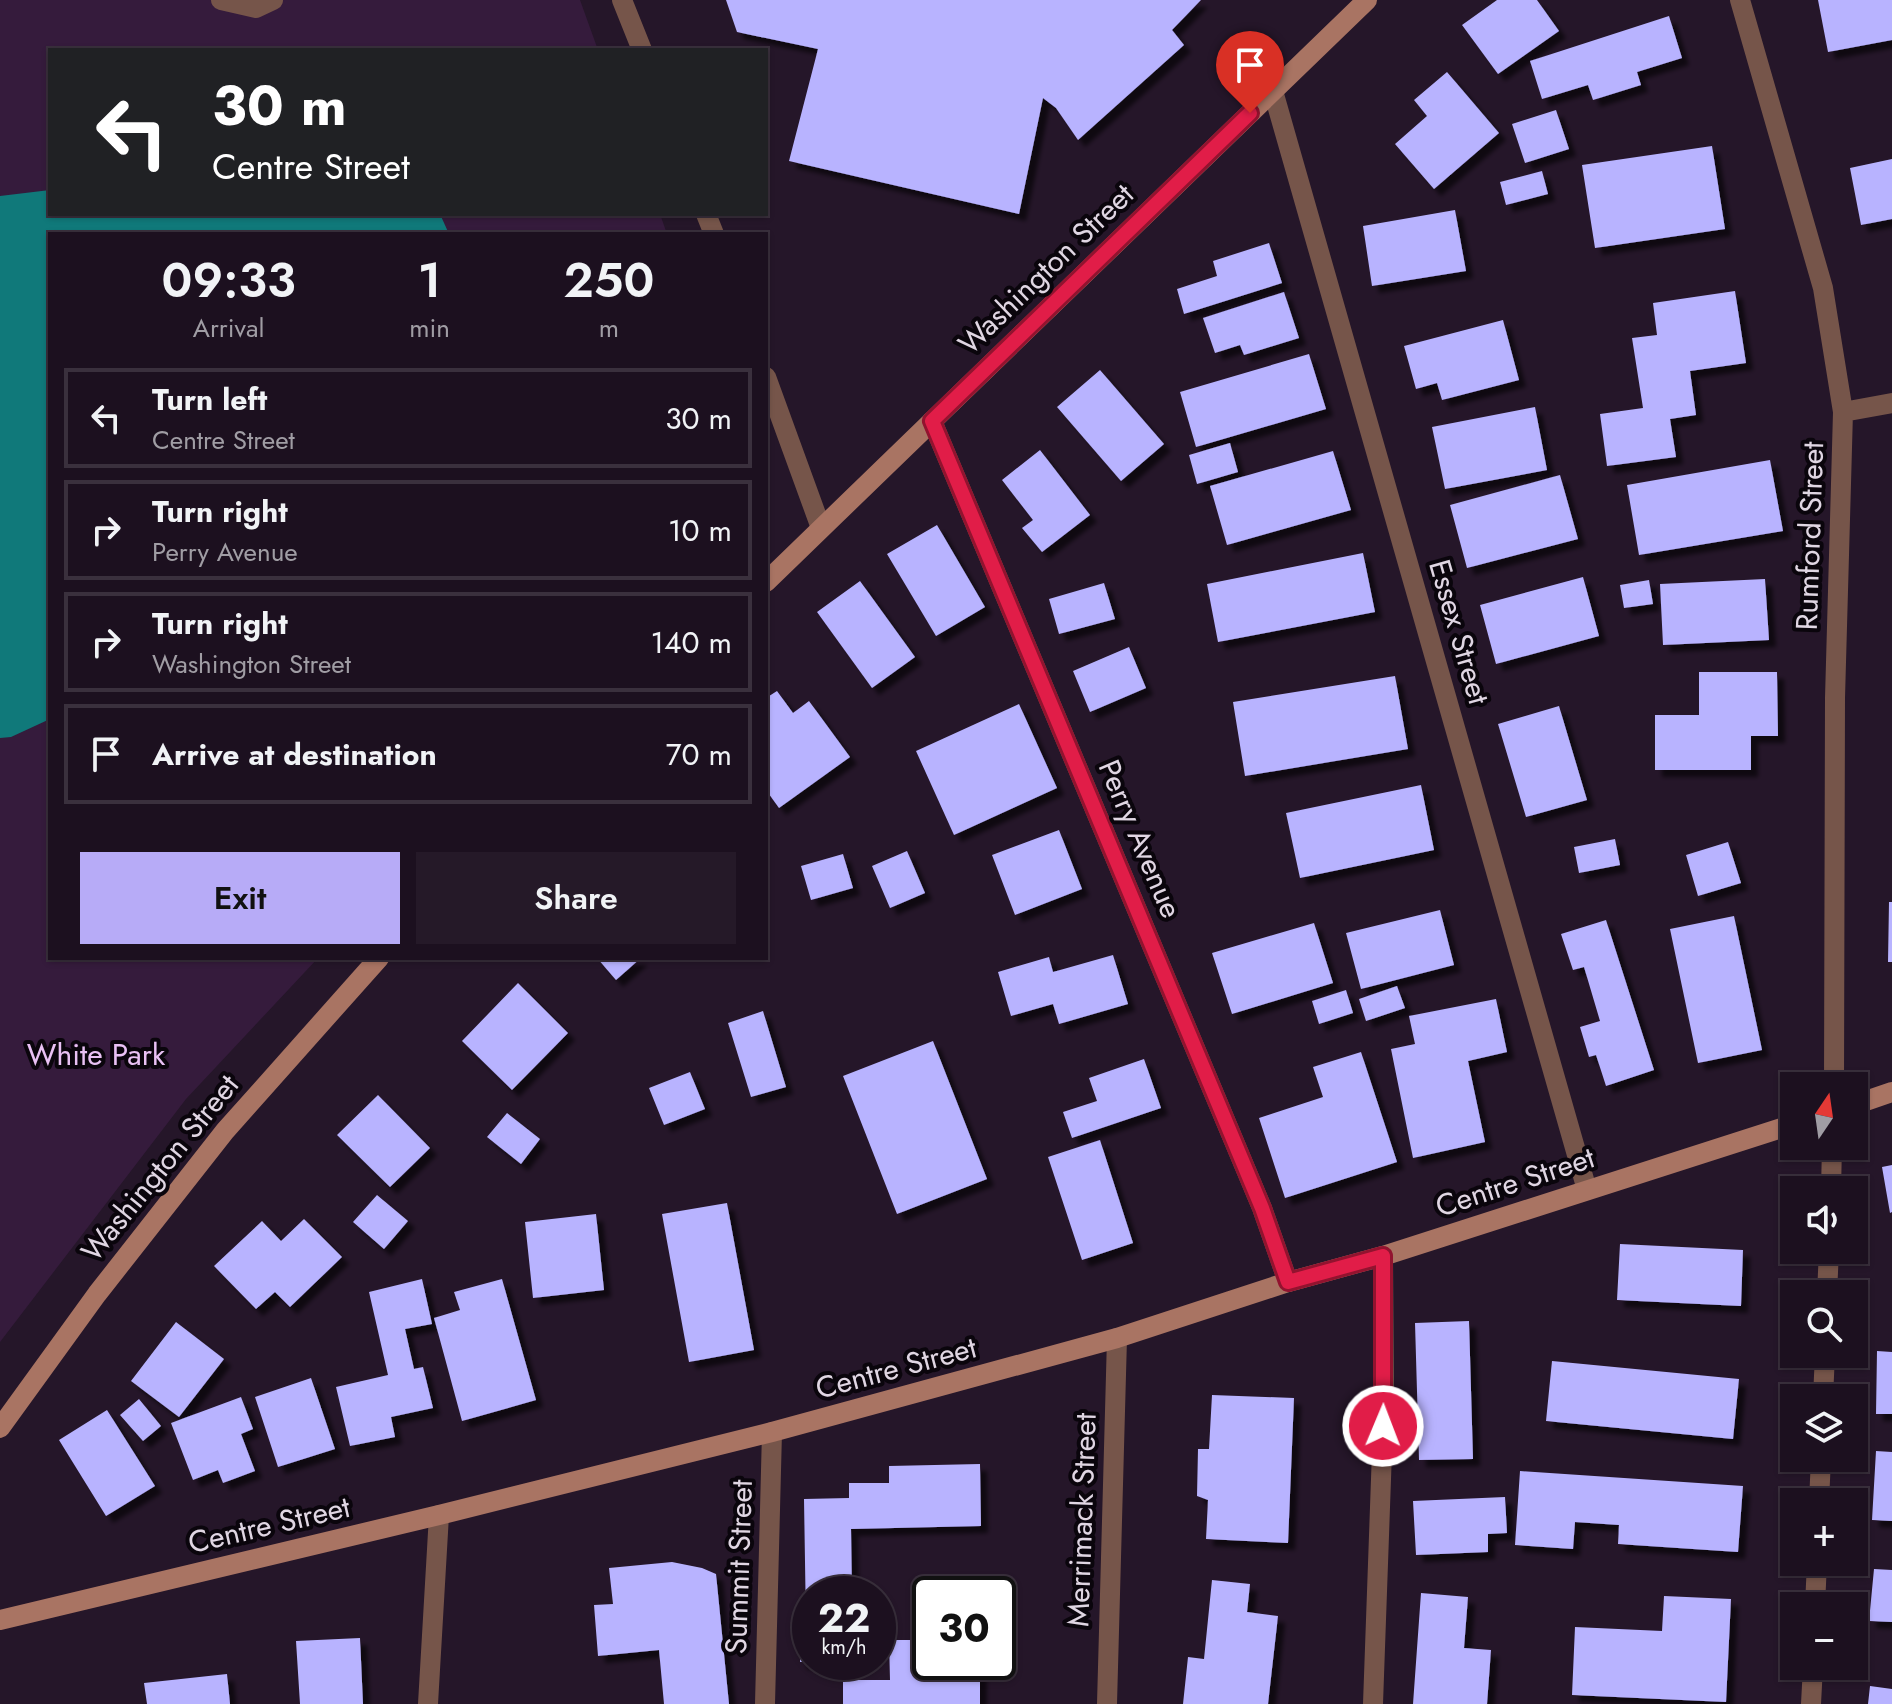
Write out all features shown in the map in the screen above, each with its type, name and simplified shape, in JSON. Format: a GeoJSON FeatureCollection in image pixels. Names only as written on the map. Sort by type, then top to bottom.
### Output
{"type":"FeatureCollection","features":[{"type":"Feature","properties":{"kind":"street"},"geometry":{"type":"LineString","coordinates":[[221,0],[256,8],[273,0]]}},
{"type":"Feature","properties":{"kind":"street"},"geometry":{"type":"LineString","coordinates":[[622,0],[641,48]]}},
{"type":"Feature","properties":{"kind":"street","name":"Washington Street"},"geometry":{"type":"LineString","coordinates":[[768,580],[1367,0]]}},
{"type":"Feature","properties":{"kind":"street","name":"Rumford Street"},"geometry":{"type":"LineString","coordinates":[[1740,0],[1823,288],[1843,412],[1835,698],[1834,1072]]}},
{"type":"Feature","properties":{"kind":"street","name":"Essex Street"},"geometry":{"type":"LineString","coordinates":[[1273,91],[1587,1190]]}},
{"type":"Feature","properties":{"kind":"street"},"geometry":{"type":"LineString","coordinates":[[768,382],[821,528]]}},
{"type":"Feature","properties":{"kind":"street"},"geometry":{"type":"LineString","coordinates":[[1843,412],[1892,403]]}},
{"type":"Feature","properties":{"kind":"street","name":"Perry Avenue"},"geometry":{"type":"LineString","coordinates":[[932,421],[1256,1193],[1288,1282]]}},
{"type":"Feature","properties":{"kind":"street","name":"Washington Street"},"geometry":{"type":"LineString","coordinates":[[0,1428],[97,1294],[225,1131],[377,960]]}},
{"type":"Feature","properties":{"kind":"street"},"geometry":{"type":"LineString","coordinates":[[1868,1100],[1892,1092]]}},
{"type":"Feature","properties":{"kind":"street","name":"Centre Street"},"geometry":{"type":"LineString","coordinates":[[0,1620],[772,1432],[1117,1338],[1780,1128]]}},
{"type":"Feature","properties":{"kind":"street"},"geometry":{"type":"LineString","coordinates":[[1373,1704],[1384,1395],[1383,1256]]}},
{"type":"Feature","properties":{"kind":"street","name":"Merrimack Street"},"geometry":{"type":"LineString","coordinates":[[1107,1704],[1117,1338]]}},
{"type":"Feature","properties":{"kind":"street","name":"Summit Street"},"geometry":{"type":"LineString","coordinates":[[765,1704],[772,1432]]}},
{"type":"Feature","properties":{"kind":"street"},"geometry":{"type":"LineString","coordinates":[[428,1704],[439,1515]]}},
{"type":"Feature","properties":{"kind":"street"},"geometry":{"type":"LineString","coordinates":[[1811,1704],[1812,1680]]}},
{"type":"Feature","properties":{"kind":"green space","name":"White Park"},"geometry":{"type":"Polygon","coordinates":[[[0,0],[580,0],[597,48],[48,48],[48,216],[661,216],[666,232],[48,232],[48,960],[316,960],[186,1099],[0,1342],[0,0]]]}},
{"type":"Feature","properties":{"kind":"shaded area"},"geometry":{"type":"Polygon","coordinates":[[[48,190],[48,216],[441,216],[448,232],[48,232],[48,720],[11,737],[0,738],[0,196],[48,190]]]}},
{"type":"Feature","properties":{"kind":"building"},"geometry":{"type":"Polygon","coordinates":[[[726,0],[1201,0],[1172,30],[1184,45],[1078,140],[1056,108],[1043,98],[1019,214],[789,161],[818,49],[737,32],[726,0]]]}},
{"type":"Feature","properties":{"kind":"building"},"geometry":{"type":"Polygon","coordinates":[[[1497,0],[1537,0],[1559,31],[1498,74],[1462,25],[1497,0]]]}},
{"type":"Feature","properties":{"kind":"building"},"geometry":{"type":"Polygon","coordinates":[[[1818,0],[1892,0],[1892,40],[1828,52],[1818,0]]]}},
{"type":"Feature","properties":{"kind":"building"},"geometry":{"type":"Polygon","coordinates":[[[1669,16],[1682,58],[1637,72],[1641,85],[1593,100],[1588,85],[1542,99],[1530,61],[1669,16]]]}},
{"type":"Feature","properties":{"kind":"building"},"geometry":{"type":"Polygon","coordinates":[[[1447,72],[1499,133],[1434,189],[1395,144],[1427,116],[1414,100],[1447,72]]]}},
{"type":"Feature","properties":{"kind":"building"},"geometry":{"type":"Polygon","coordinates":[[[1556,110],[1569,149],[1525,163],[1512,124],[1556,110]]]}},
{"type":"Feature","properties":{"kind":"building"},"geometry":{"type":"Polygon","coordinates":[[[1712,146],[1725,229],[1595,248],[1582,165],[1712,146]]]}},
{"type":"Feature","properties":{"kind":"building"},"geometry":{"type":"Polygon","coordinates":[[[1892,159],[1892,219],[1861,225],[1850,168],[1892,159]]]}},
{"type":"Feature","properties":{"kind":"building"},"geometry":{"type":"Polygon","coordinates":[[[1542,171],[1548,194],[1506,205],[1500,182],[1542,171]]]}},
{"type":"Feature","properties":{"kind":"building"},"geometry":{"type":"Polygon","coordinates":[[[1455,210],[1466,271],[1372,286],[1363,226],[1455,210]]]}},
{"type":"Feature","properties":{"kind":"building"},"geometry":{"type":"Polygon","coordinates":[[[1269,243],[1282,283],[1184,314],[1177,289],[1217,276],[1213,261],[1269,243]]]}},
{"type":"Feature","properties":{"kind":"building"},"geometry":{"type":"Polygon","coordinates":[[[1735,291],[1746,363],[1690,371],[1696,415],[1670,419],[1676,457],[1607,466],[1600,414],[1643,408],[1632,338],[1657,335],[1653,303],[1735,291]]]}},
{"type":"Feature","properties":{"kind":"building"},"geometry":{"type":"Polygon","coordinates":[[[1284,292],[1299,338],[1244,355],[1240,345],[1215,353],[1203,318],[1284,292]]]}},
{"type":"Feature","properties":{"kind":"building"},"geometry":{"type":"Polygon","coordinates":[[[1503,320],[1519,380],[1442,400],[1437,383],[1416,389],[1404,346],[1503,320]]]}},
{"type":"Feature","properties":{"kind":"building"},"geometry":{"type":"Polygon","coordinates":[[[1309,354],[1326,409],[1196,447],[1180,392],[1309,354]]]}},
{"type":"Feature","properties":{"kind":"building"},"geometry":{"type":"Polygon","coordinates":[[[1100,370],[1164,444],[1121,481],[1057,407],[1100,370]]]}},
{"type":"Feature","properties":{"kind":"building"},"geometry":{"type":"Polygon","coordinates":[[[1535,407],[1547,470],[1445,489],[1432,427],[1535,407]]]}},
{"type":"Feature","properties":{"kind":"building"},"geometry":{"type":"Polygon","coordinates":[[[1230,443],[1238,472],[1197,484],[1189,455],[1230,443]]]}},
{"type":"Feature","properties":{"kind":"building"},"geometry":{"type":"Polygon","coordinates":[[[1040,450],[1090,515],[1042,552],[1022,528],[1033,520],[1002,480],[1040,450]]]}},
{"type":"Feature","properties":{"kind":"building"},"geometry":{"type":"Polygon","coordinates":[[[1333,451],[1351,510],[1227,545],[1210,486],[1333,451]]]}},
{"type":"Feature","properties":{"kind":"building"},"geometry":{"type":"Polygon","coordinates":[[[1770,460],[1783,531],[1639,555],[1627,485],[1770,460]]]}},
{"type":"Feature","properties":{"kind":"building"},"geometry":{"type":"Polygon","coordinates":[[[1560,475],[1578,539],[1467,568],[1450,505],[1560,475]]]}},
{"type":"Feature","properties":{"kind":"building"},"geometry":{"type":"Polygon","coordinates":[[[937,525],[985,607],[936,636],[887,554],[937,525]]]}},
{"type":"Feature","properties":{"kind":"building"},"geometry":{"type":"Polygon","coordinates":[[[1363,553],[1375,612],[1218,642],[1207,584],[1363,553]]]}},
{"type":"Feature","properties":{"kind":"building"},"geometry":{"type":"Polygon","coordinates":[[[1583,577],[1599,636],[1496,664],[1480,605],[1583,577]]]}},
{"type":"Feature","properties":{"kind":"building"},"geometry":{"type":"Polygon","coordinates":[[[1765,579],[1769,640],[1663,645],[1660,584],[1765,579]]]}},
{"type":"Feature","properties":{"kind":"building"},"geometry":{"type":"Polygon","coordinates":[[[1649,580],[1653,604],[1624,608],[1620,585],[1649,580]]]}},
{"type":"Feature","properties":{"kind":"building"},"geometry":{"type":"Polygon","coordinates":[[[860,581],[915,657],[872,688],[817,612],[860,581]]]}},
{"type":"Feature","properties":{"kind":"building"},"geometry":{"type":"Polygon","coordinates":[[[1104,583],[1115,619],[1059,634],[1049,599],[1104,583]]]}},
{"type":"Feature","properties":{"kind":"building"},"geometry":{"type":"Polygon","coordinates":[[[1129,647],[1146,688],[1090,712],[1073,671],[1129,647]]]}},
{"type":"Feature","properties":{"kind":"building"},"geometry":{"type":"Polygon","coordinates":[[[1699,672],[1777,672],[1778,736],[1751,736],[1751,770],[1655,770],[1655,715],[1699,715],[1699,672]]]}},
{"type":"Feature","properties":{"kind":"building"},"geometry":{"type":"Polygon","coordinates":[[[1395,676],[1408,749],[1245,776],[1233,702],[1395,676]]]}},
{"type":"Feature","properties":{"kind":"building"},"geometry":{"type":"Polygon","coordinates":[[[777,691],[793,713],[809,701],[850,757],[779,808],[768,793],[768,697],[777,691]]]}},
{"type":"Feature","properties":{"kind":"building"},"geometry":{"type":"Polygon","coordinates":[[[1019,704],[1057,788],[954,835],[916,751],[1019,704]]]}},
{"type":"Feature","properties":{"kind":"building"},"geometry":{"type":"Polygon","coordinates":[[[1559,706],[1587,800],[1526,817],[1498,724],[1559,706]]]}},
{"type":"Feature","properties":{"kind":"building"},"geometry":{"type":"Polygon","coordinates":[[[1421,785],[1434,850],[1300,878],[1286,813],[1421,785]]]}},
{"type":"Feature","properties":{"kind":"building"},"geometry":{"type":"Polygon","coordinates":[[[1059,830],[1082,889],[1015,915],[992,855],[1059,830]]]}},
{"type":"Feature","properties":{"kind":"building"},"geometry":{"type":"Polygon","coordinates":[[[1615,839],[1620,865],[1579,873],[1574,847],[1615,839]]]}},
{"type":"Feature","properties":{"kind":"building"},"geometry":{"type":"Polygon","coordinates":[[[1728,842],[1741,883],[1698,896],[1686,855],[1728,842]]]}},
{"type":"Feature","properties":{"kind":"building"},"geometry":{"type":"Polygon","coordinates":[[[907,851],[925,893],[890,908],[872,866],[907,851]]]}},
{"type":"Feature","properties":{"kind":"building"},"geometry":{"type":"Polygon","coordinates":[[[843,854],[853,888],[811,900],[801,866],[843,854]]]}},
{"type":"Feature","properties":{"kind":"building"},"geometry":{"type":"Polygon","coordinates":[[[1889,902],[1892,902],[1892,962],[1888,962],[1889,902]]]}},
{"type":"Feature","properties":{"kind":"building"},"geometry":{"type":"Polygon","coordinates":[[[1440,910],[1454,965],[1361,989],[1346,933],[1440,910]]]}},
{"type":"Feature","properties":{"kind":"building"},"geometry":{"type":"Polygon","coordinates":[[[1734,916],[1762,1050],[1698,1063],[1670,929],[1734,916]]]}},
{"type":"Feature","properties":{"kind":"building"},"geometry":{"type":"Polygon","coordinates":[[[1606,920],[1654,1070],[1606,1086],[1596,1055],[1589,1057],[1580,1027],[1600,1021],[1584,967],[1573,970],[1561,934],[1606,920]]]}},
{"type":"Feature","properties":{"kind":"building"},"geometry":{"type":"Polygon","coordinates":[[[1314,923],[1333,983],[1232,1014],[1212,953],[1314,923]]]}},
{"type":"Feature","properties":{"kind":"building"},"geometry":{"type":"Polygon","coordinates":[[[1113,955],[1128,1004],[1059,1024],[1053,1004],[1011,1016],[998,972],[1049,957],[1053,972],[1113,955]]]}},
{"type":"Feature","properties":{"kind":"building"},"geometry":{"type":"Polygon","coordinates":[[[599,960],[639,960],[616,980],[599,960]]]}},
{"type":"Feature","properties":{"kind":"building"},"geometry":{"type":"Polygon","coordinates":[[[518,983],[568,1033],[512,1090],[462,1041],[518,983]]]}},
{"type":"Feature","properties":{"kind":"building"},"geometry":{"type":"Polygon","coordinates":[[[1397,986],[1405,1008],[1366,1021],[1359,999],[1397,986]]]}},
{"type":"Feature","properties":{"kind":"building"},"geometry":{"type":"Polygon","coordinates":[[[1346,990],[1353,1013],[1319,1024],[1312,1001],[1346,990]]]}},
{"type":"Feature","properties":{"kind":"building"},"geometry":{"type":"Polygon","coordinates":[[[1496,999],[1507,1052],[1468,1061],[1485,1142],[1413,1158],[1391,1049],[1415,1044],[1409,1016],[1496,999]]]}},
{"type":"Feature","properties":{"kind":"building"},"geometry":{"type":"Polygon","coordinates":[[[763,1011],[786,1087],[751,1097],[728,1023],[763,1011]]]}},
{"type":"Feature","properties":{"kind":"building"},"geometry":{"type":"Polygon","coordinates":[[[933,1041],[987,1179],[897,1214],[843,1076],[933,1041]]]}},
{"type":"Feature","properties":{"kind":"building"},"geometry":{"type":"Polygon","coordinates":[[[1361,1052],[1397,1162],[1285,1198],[1259,1118],[1323,1097],[1313,1067],[1361,1052]]]}},
{"type":"Feature","properties":{"kind":"building"},"geometry":{"type":"Polygon","coordinates":[[[1144,1059],[1161,1108],[1072,1138],[1063,1112],[1097,1101],[1089,1078],[1144,1059]]]}},
{"type":"Feature","properties":{"kind":"building"},"geometry":{"type":"Polygon","coordinates":[[[690,1072],[705,1109],[664,1125],[649,1088],[690,1072]]]}},
{"type":"Feature","properties":{"kind":"building"},"geometry":{"type":"Polygon","coordinates":[[[378,1095],[430,1148],[390,1187],[337,1135],[378,1095]]]}},
{"type":"Feature","properties":{"kind":"building"},"geometry":{"type":"Polygon","coordinates":[[[507,1113],[540,1139],[521,1164],[487,1137],[507,1113]]]}},
{"type":"Feature","properties":{"kind":"building"},"geometry":{"type":"Polygon","coordinates":[[[1100,1140],[1133,1243],[1082,1260],[1048,1157],[1100,1140]]]}},
{"type":"Feature","properties":{"kind":"building"},"geometry":{"type":"Polygon","coordinates":[[[1892,1165],[1892,1212],[1890,1213],[1882,1167],[1892,1165]]]}},
{"type":"Feature","properties":{"kind":"building"},"geometry":{"type":"Polygon","coordinates":[[[377,1195],[408,1221],[384,1249],[353,1222],[377,1195]]]}},
{"type":"Feature","properties":{"kind":"building"},"geometry":{"type":"Polygon","coordinates":[[[727,1203],[754,1350],[689,1362],[662,1214],[727,1203]]]}},
{"type":"Feature","properties":{"kind":"building"},"geometry":{"type":"Polygon","coordinates":[[[596,1214],[604,1290],[533,1298],[525,1222],[596,1214]]]}},
{"type":"Feature","properties":{"kind":"building"},"geometry":{"type":"Polygon","coordinates":[[[304,1219],[342,1257],[290,1307],[275,1292],[256,1309],[214,1266],[262,1221],[281,1241],[304,1219]]]}},
{"type":"Feature","properties":{"kind":"building"},"geometry":{"type":"Polygon","coordinates":[[[1620,1244],[1743,1250],[1741,1306],[1617,1300],[1620,1244]]]}},
{"type":"Feature","properties":{"kind":"building"},"geometry":{"type":"Polygon","coordinates":[[[422,1279],[432,1324],[405,1329],[414,1369],[423,1367],[433,1408],[391,1417],[395,1437],[350,1446],[336,1387],[388,1375],[369,1292],[422,1279]]]}},
{"type":"Feature","properties":{"kind":"building"},"geometry":{"type":"Polygon","coordinates":[[[502,1279],[536,1400],[462,1421],[434,1318],[460,1310],[454,1292],[502,1279]]]}},
{"type":"Feature","properties":{"kind":"building"},"geometry":{"type":"Polygon","coordinates":[[[1469,1321],[1473,1459],[1419,1460],[1415,1323],[1469,1321]]]}},
{"type":"Feature","properties":{"kind":"building"},"geometry":{"type":"Polygon","coordinates":[[[176,1322],[224,1359],[179,1417],[131,1381],[176,1322]]]}},
{"type":"Feature","properties":{"kind":"building"},"geometry":{"type":"Polygon","coordinates":[[[1877,1351],[1892,1352],[1892,1414],[1876,1414],[1877,1351]]]}},
{"type":"Feature","properties":{"kind":"building"},"geometry":{"type":"Polygon","coordinates":[[[1552,1361],[1739,1379],[1733,1439],[1546,1421],[1552,1361]]]}},
{"type":"Feature","properties":{"kind":"building"},"geometry":{"type":"Polygon","coordinates":[[[311,1378],[335,1449],[278,1467],[255,1397],[311,1378]]]}},
{"type":"Feature","properties":{"kind":"building"},"geometry":{"type":"Polygon","coordinates":[[[1212,1395],[1294,1398],[1288,1543],[1206,1539],[1208,1500],[1197,1496],[1198,1449],[1209,1449],[1212,1395]]]}},
{"type":"Feature","properties":{"kind":"building"},"geometry":{"type":"Polygon","coordinates":[[[241,1397],[253,1429],[241,1434],[255,1471],[223,1483],[218,1470],[193,1480],[171,1423],[241,1397]]]}},
{"type":"Feature","properties":{"kind":"building"},"geometry":{"type":"Polygon","coordinates":[[[139,1399],[161,1426],[143,1441],[120,1415],[139,1399]]]}},
{"type":"Feature","properties":{"kind":"building"},"geometry":{"type":"Polygon","coordinates":[[[107,1410],[155,1486],[106,1516],[59,1440],[107,1410]]]}},
{"type":"Feature","properties":{"kind":"building"},"geometry":{"type":"Polygon","coordinates":[[[1876,1451],[1892,1452],[1892,1521],[1872,1520],[1876,1451]]]}},
{"type":"Feature","properties":{"kind":"building"},"geometry":{"type":"Polygon","coordinates":[[[980,1464],[981,1526],[851,1529],[852,1576],[805,1576],[804,1499],[849,1498],[849,1483],[889,1483],[889,1466],[980,1464]]]}},
{"type":"Feature","properties":{"kind":"building"},"geometry":{"type":"Polygon","coordinates":[[[1520,1471],[1743,1486],[1738,1552],[1618,1544],[1619,1525],[1575,1522],[1573,1549],[1515,1545],[1520,1471]]]}},
{"type":"Feature","properties":{"kind":"building"},"geometry":{"type":"Polygon","coordinates":[[[1505,1497],[1507,1533],[1488,1534],[1488,1552],[1416,1555],[1413,1501],[1505,1497]]]}},
{"type":"Feature","properties":{"kind":"building"},"geometry":{"type":"Polygon","coordinates":[[[672,1562],[716,1574],[729,1704],[664,1704],[659,1650],[598,1656],[594,1605],[613,1604],[609,1568],[672,1562]]]}},
{"type":"Feature","properties":{"kind":"building"},"geometry":{"type":"Polygon","coordinates":[[[1874,1569],[1892,1570],[1892,1622],[1869,1621],[1874,1569]]]}},
{"type":"Feature","properties":{"kind":"building"},"geometry":{"type":"Polygon","coordinates":[[[1212,1580],[1250,1584],[1247,1612],[1278,1616],[1268,1704],[1183,1704],[1188,1657],[1204,1659],[1212,1580]]]}},
{"type":"Feature","properties":{"kind":"building"},"geometry":{"type":"Polygon","coordinates":[[[1421,1593],[1468,1597],[1464,1648],[1491,1650],[1487,1704],[1413,1704],[1421,1593]]]}},
{"type":"Feature","properties":{"kind":"building"},"geometry":{"type":"Polygon","coordinates":[[[1664,1596],[1731,1599],[1726,1702],[1572,1695],[1575,1627],[1662,1631],[1664,1596]]]}},
{"type":"Feature","properties":{"kind":"building"},"geometry":{"type":"Polygon","coordinates":[[[360,1638],[363,1704],[300,1704],[296,1641],[360,1638]]]}},
{"type":"Feature","properties":{"kind":"building"},"geometry":{"type":"Polygon","coordinates":[[[896,1640],[912,1640],[912,1680],[980,1680],[980,1704],[843,1704],[843,1680],[896,1680],[896,1640]]]}},
{"type":"Feature","properties":{"kind":"building"},"geometry":{"type":"Polygon","coordinates":[[[227,1674],[230,1704],[147,1704],[144,1683],[227,1674]]]}},
{"type":"Feature","properties":{"kind":"building"},"geometry":{"type":"Polygon","coordinates":[[[1870,1686],[1892,1689],[1892,1704],[1868,1704],[1870,1686]]]}},
{"type":"Feature","properties":{"kind":"route"},"geometry":{"type":"LineString","coordinates":[[1250,113],[932,421],[1262,1208],[1288,1282],[1383,1256],[1383,1426]]}}]}
